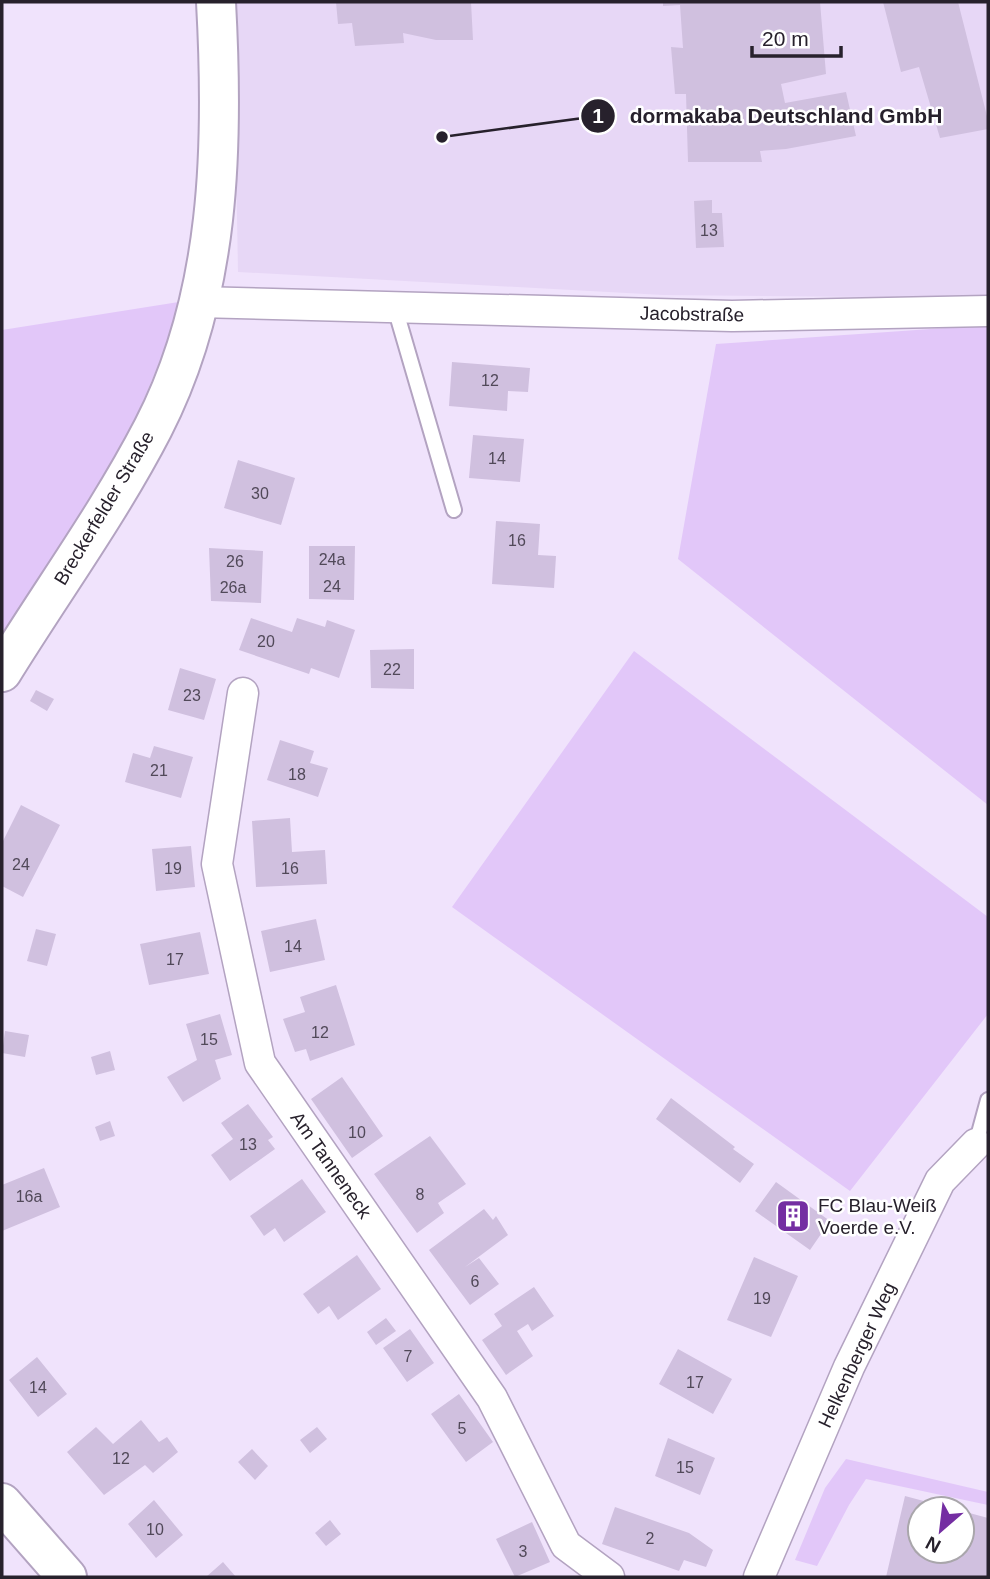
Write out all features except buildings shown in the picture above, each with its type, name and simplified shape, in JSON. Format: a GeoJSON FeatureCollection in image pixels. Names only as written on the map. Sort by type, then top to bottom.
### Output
{"type":"FeatureCollection","features":[{"type":"Feature","properties":{"kind":"main road","name":"Breckerfelder Straße"},"geometry":{"type":"LineString","coordinates":[[2,672],[104,514],[154,426],[176,375],[198,302],[213,232],[220,138],[216,2]]}},
{"type":"Feature","properties":{"kind":"main road"},"geometry":{"type":"LineString","coordinates":[[2,1503],[67,1577]]}},
{"type":"Feature","properties":{"kind":"street","name":"Jacobstraße"},"geometry":{"type":"LineString","coordinates":[[198,302],[733,316],[988,311]]}},
{"type":"Feature","properties":{"kind":"street","name":"Am Tanneneck"},"geometry":{"type":"LineString","coordinates":[[243,693],[217,864],[260,1063],[492,1398],[566,1545],[608,1577]]}},
{"type":"Feature","properties":{"kind":"street","name":"Helkenberger Weg"},"geometry":{"type":"LineString","coordinates":[[759,1577],[849,1367],[940,1181],[976,1144]]}},
{"type":"Feature","properties":{"kind":"lane"},"geometry":{"type":"LineString","coordinates":[[395,308],[454,510]]}},
{"type":"Feature","properties":{"kind":"lane"},"geometry":{"type":"LineString","coordinates":[[976,1144],[988,1100]]}},
{"type":"Feature","properties":{"kind":"shaded area"},"geometry":{"type":"Polygon","coordinates":[[[233,2],[988,2],[988,298],[663,295],[238,272],[233,2]]]}},
{"type":"Feature","properties":{"kind":"shaded area"},"geometry":{"type":"Polygon","coordinates":[[[185,301],[103,497],[2,661],[2,330],[185,301]]]}},
{"type":"Feature","properties":{"kind":"shaded area"},"geometry":{"type":"Polygon","coordinates":[[[988,325],[988,805],[678,559],[716,344],[988,325]]]}},
{"type":"Feature","properties":{"kind":"shaded area"},"geometry":{"type":"Polygon","coordinates":[[[634,651],[988,917],[988,1014],[850,1191],[452,907],[634,651]]]}},
{"type":"Feature","properties":{"kind":"shaded area"},"geometry":{"type":"Polygon","coordinates":[[[846,1459],[988,1492],[988,1505],[976,1502],[976,1495],[941,1495],[866,1479],[817,1566],[795,1560],[825,1488],[846,1459]]]}},
{"type":"Feature","properties":{"kind":"place","name":"dormakaba Deutschland GmbH"},"geometry":{"type":"Point","coordinates":[442,137]}},
{"type":"Feature","properties":{"kind":"place","name":"FC Blau-Weiß Voerde e.V."},"geometry":{"type":"Point","coordinates":[793,1216]}}]}
